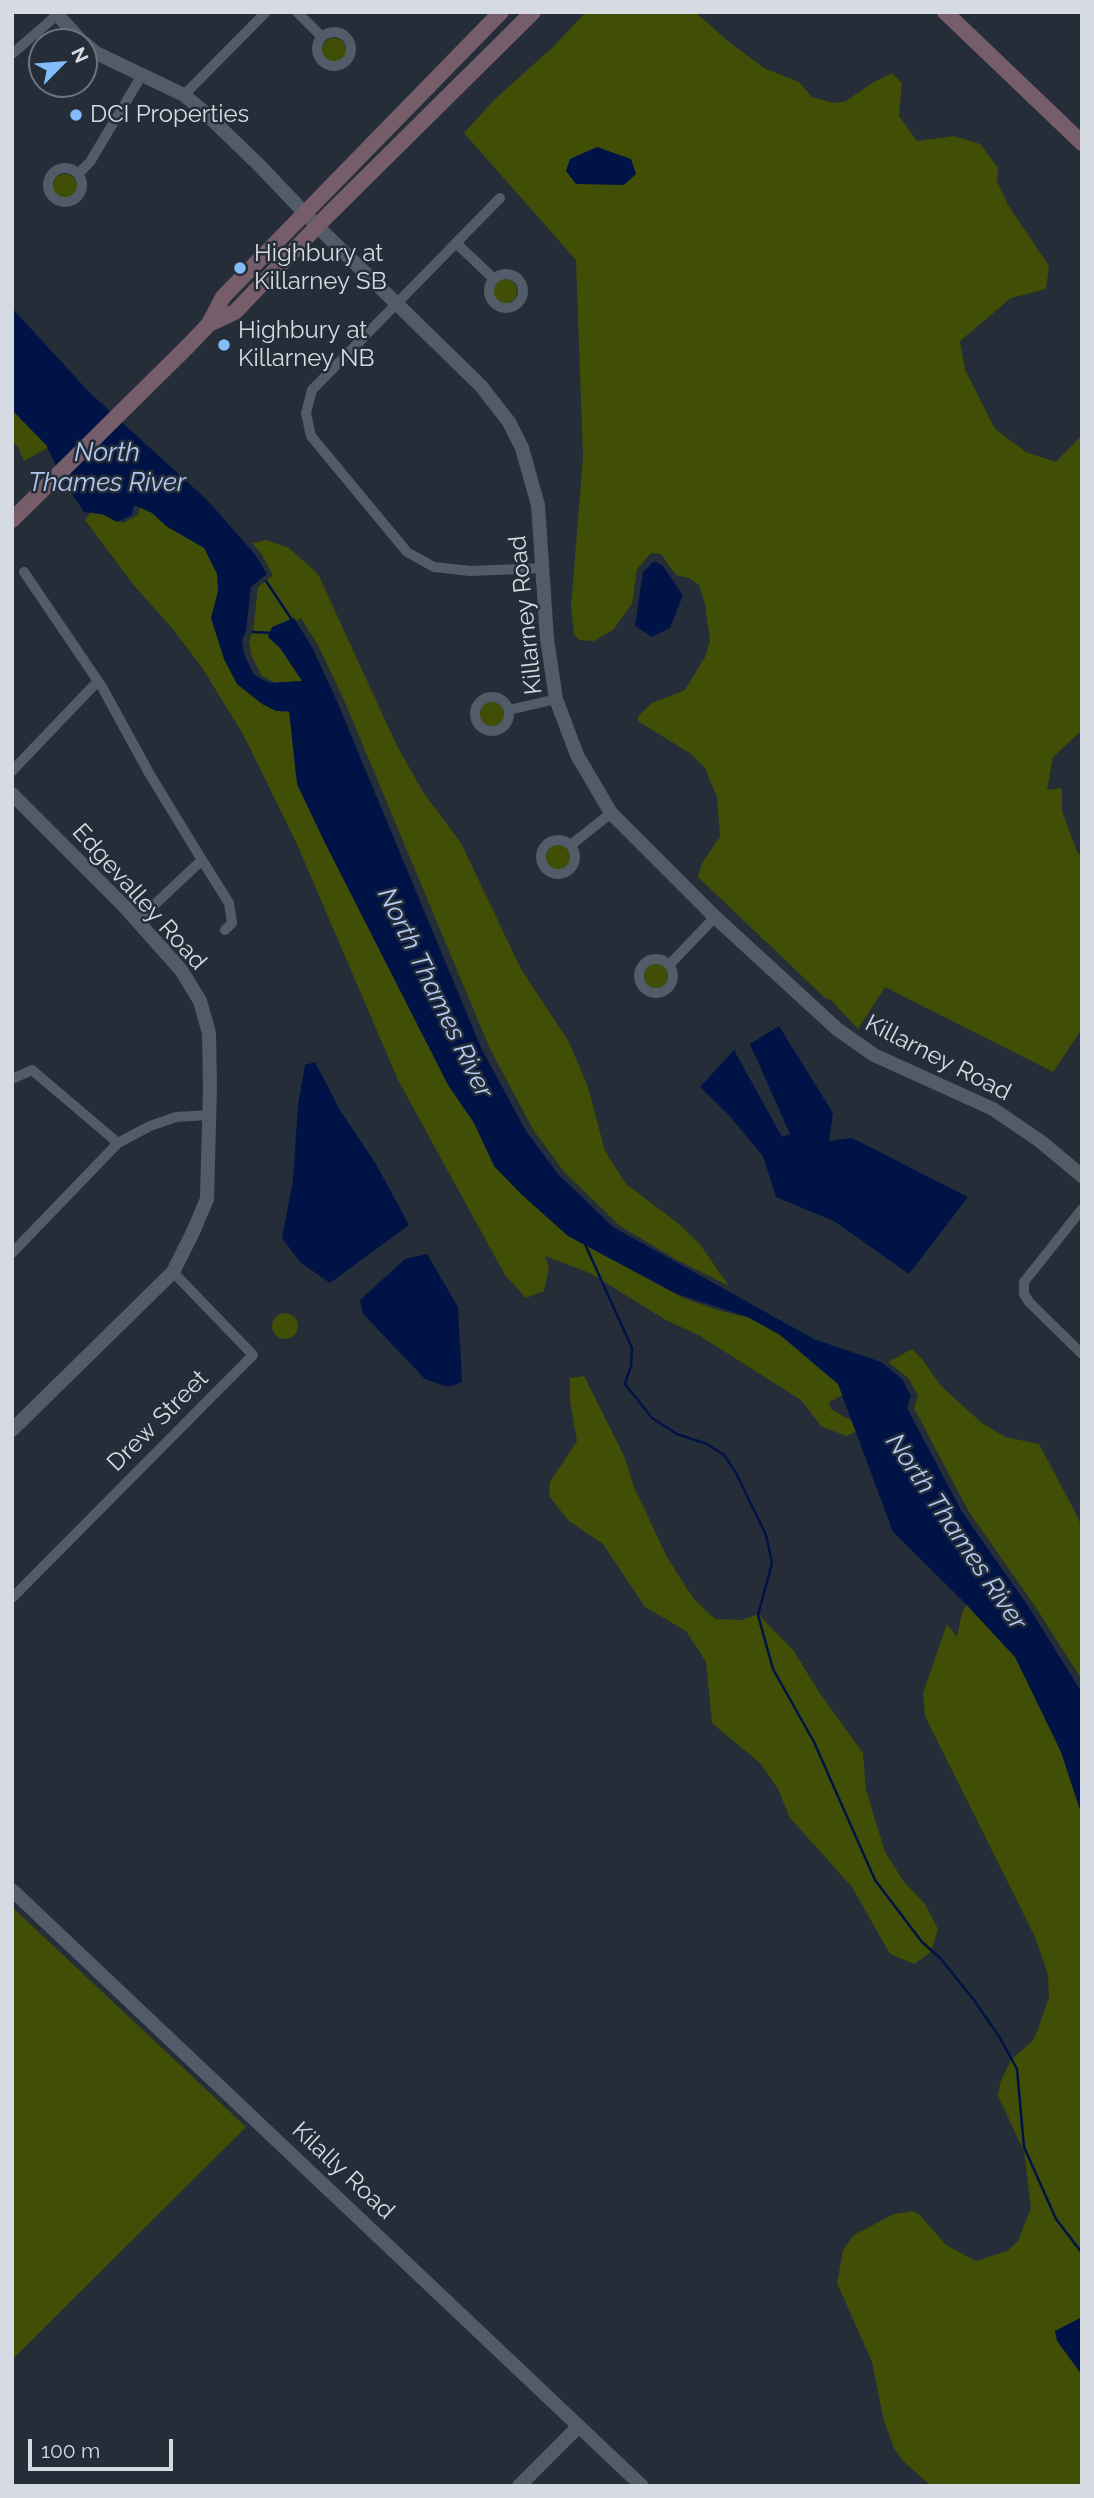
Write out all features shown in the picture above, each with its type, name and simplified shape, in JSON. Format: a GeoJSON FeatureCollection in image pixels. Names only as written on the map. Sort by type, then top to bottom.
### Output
{"type":"FeatureCollection","features":[{"type":"Feature","properties":{"kind":"main road"},"geometry":{"type":"LineString","coordinates":[[12,520],[209,324],[223,297],[501,12]]}},
{"type":"Feature","properties":{"kind":"main road"},"geometry":{"type":"LineString","coordinates":[[209,324],[236,312],[533,12]]}},
{"type":"Feature","properties":{"kind":"main road"},"geometry":{"type":"LineString","coordinates":[[945,12],[1082,143]]}},
{"type":"Feature","properties":{"kind":"street"},"geometry":{"type":"LineString","coordinates":[[184,95],[266,12]]}},
{"type":"Feature","properties":{"kind":"street"},"geometry":{"type":"LineString","coordinates":[[297,12],[322,37]]}},
{"type":"Feature","properties":{"kind":"street"},"geometry":{"type":"LineString","coordinates":[[12,54],[56,14]]}},
{"type":"Feature","properties":{"kind":"street","name":"Killarney Road"},"geometry":{"type":"LineString","coordinates":[[56,14],[69,28]]}},
{"type":"Feature","properties":{"kind":"street","name":"Killarney Road"},"geometry":{"type":"LineString","coordinates":[[98,54],[184,95],[259,165],[318,227],[481,386],[509,422],[522,447],[538,505],[547,639],[556,699],[577,755],[611,813],[715,917],[837,1030],[874,1055],[993,1109],[1040,1141],[1082,1176]]}},
{"type":"Feature","properties":{"kind":"street"},"geometry":{"type":"LineString","coordinates":[[78,174],[90,162],[142,75]]}},
{"type":"Feature","properties":{"kind":"street"},"geometry":{"type":"LineString","coordinates":[[500,198],[312,390],[306,413],[311,436],[407,552],[435,567],[470,571],[544,568]]}},
{"type":"Feature","properties":{"kind":"street"},"geometry":{"type":"LineString","coordinates":[[456,243],[494,279]]}},
{"type":"Feature","properties":{"kind":"street"},"geometry":{"type":"LineString","coordinates":[[24,572],[98,681],[229,903],[232,923],[225,930]]}},
{"type":"Feature","properties":{"kind":"street"},"geometry":{"type":"LineString","coordinates":[[12,771],[98,681]]}},
{"type":"Feature","properties":{"kind":"street"},"geometry":{"type":"LineString","coordinates":[[509,710],[556,699]]}},
{"type":"Feature","properties":{"kind":"street","name":"Edgevalley Road"},"geometry":{"type":"LineString","coordinates":[[12,794],[137,921],[181,971],[200,1002],[209,1033],[207,1199],[193,1232],[173,1272],[12,1430]]}},
{"type":"Feature","properties":{"kind":"street"},"geometry":{"type":"LineString","coordinates":[[571,845],[611,813]]}},
{"type":"Feature","properties":{"kind":"street"},"geometry":{"type":"LineString","coordinates":[[137,921],[202,860]]}},
{"type":"Feature","properties":{"kind":"street"},"geometry":{"type":"LineString","coordinates":[[669,965],[715,917]]}},
{"type":"Feature","properties":{"kind":"street"},"geometry":{"type":"LineString","coordinates":[[12,1079],[32,1070],[118,1143]]}},
{"type":"Feature","properties":{"kind":"street"},"geometry":{"type":"LineString","coordinates":[[12,1252],[118,1143],[150,1125],[176,1117],[209,1115]]}},
{"type":"Feature","properties":{"kind":"street"},"geometry":{"type":"LineString","coordinates":[[1082,1209],[1024,1282],[1024,1294],[1082,1354]]}},
{"type":"Feature","properties":{"kind":"street","name":"Drew Street"},"geometry":{"type":"LineString","coordinates":[[12,1598],[253,1355],[173,1272]]}},
{"type":"Feature","properties":{"kind":"street","name":"Kilally Road"},"geometry":{"type":"LineString","coordinates":[[12,1890],[642,2486]]}},
{"type":"Feature","properties":{"kind":"street"},"geometry":{"type":"LineString","coordinates":[[519,2486],[579,2426]]}},
{"type":"Feature","properties":{"kind":"green space"},"geometry":{"type":"Polygon","coordinates":[[[586,12],[695,12],[764,68],[799,82],[812,97],[834,103],[846,101],[892,73],[902,83],[899,116],[917,141],[954,136],[980,144],[998,168],[997,181],[1008,205],[1049,266],[1046,289],[1011,298],[960,341],[965,370],[995,429],[1026,452],[1056,462],[1082,435],[1082,730],[1053,757],[1047,790],[1062,788],[1062,811],[1077,852],[1082,857],[1082,1029],[1053,1072],[885,987],[858,1029],[831,1000],[825,998],[698,877],[702,863],[720,837],[717,797],[705,768],[691,754],[638,721],[638,716],[652,703],[685,690],[705,657],[710,640],[705,604],[699,585],[689,578],[676,575],[661,554],[651,553],[637,569],[632,604],[613,630],[594,641],[579,640],[574,634],[571,607],[583,457],[576,260],[464,133],[495,99],[553,47],[586,12]]]}},
{"type":"Feature","properties":{"kind":"green space"},"geometry":{"type":"Polygon","coordinates":[[[334,38],[342,42],[346,50],[342,58],[334,62],[326,58],[322,50],[326,42],[334,38]]]}},
{"type":"Feature","properties":{"kind":"green space"},"geometry":{"type":"Polygon","coordinates":[[[65,174],[73,178],[77,186],[73,194],[65,198],[57,194],[53,186],[57,178],[65,174]]]}},
{"type":"Feature","properties":{"kind":"green space"},"geometry":{"type":"Polygon","coordinates":[[[505,279],[513,283],[517,291],[513,299],[505,303],[497,299],[493,291],[497,283],[505,279]]]}},
{"type":"Feature","properties":{"kind":"green space"},"geometry":{"type":"Polygon","coordinates":[[[12,406],[51,446],[24,461],[18,447],[12,442],[12,406]]]}},
{"type":"Feature","properties":{"kind":"green space"},"geometry":{"type":"Polygon","coordinates":[[[140,506],[158,514],[210,549],[223,575],[217,618],[268,705],[282,712],[294,712],[525,1197],[574,1239],[683,1298],[754,1319],[786,1337],[843,1385],[843,1395],[829,1402],[831,1409],[859,1425],[860,1430],[846,1436],[821,1426],[801,1400],[700,1336],[664,1319],[590,1273],[545,1256],[549,1268],[544,1291],[526,1298],[505,1275],[398,1080],[296,842],[244,736],[203,669],[172,628],[136,588],[85,520],[90,513],[108,515],[123,523],[138,515],[140,506]]]}},
{"type":"Feature","properties":{"kind":"green space"},"geometry":{"type":"Polygon","coordinates":[[[266,540],[289,548],[318,574],[397,746],[423,792],[461,843],[521,969],[569,1042],[588,1087],[605,1151],[626,1184],[679,1224],[699,1243],[729,1286],[677,1260],[620,1226],[565,1173],[534,1131],[490,1049],[344,700],[319,647],[301,618],[294,622],[309,681],[276,683],[261,675],[251,654],[249,640],[253,632],[258,587],[273,575],[252,543],[266,540]]]}},
{"type":"Feature","properties":{"kind":"green space"},"geometry":{"type":"Polygon","coordinates":[[[492,702],[500,706],[504,714],[500,722],[492,726],[484,722],[480,714],[484,706],[492,702]]]}},
{"type":"Feature","properties":{"kind":"green space"},"geometry":{"type":"Polygon","coordinates":[[[558,845],[566,849],[570,857],[566,865],[558,869],[550,865],[546,857],[550,849],[558,845]]]}},
{"type":"Feature","properties":{"kind":"green space"},"geometry":{"type":"Polygon","coordinates":[[[656,964],[664,968],[668,976],[664,984],[656,988],[648,984],[644,976],[648,968],[656,964]]]}},
{"type":"Feature","properties":{"kind":"green space"},"geometry":{"type":"Polygon","coordinates":[[[285,1313],[294,1317],[298,1326],[294,1335],[285,1339],[276,1335],[272,1326],[276,1317],[285,1313]]]}},
{"type":"Feature","properties":{"kind":"green space"},"geometry":{"type":"Polygon","coordinates":[[[912,1349],[941,1386],[982,1423],[1005,1437],[1039,1444],[1074,1510],[1082,1527],[1082,1680],[1035,1606],[969,1512],[914,1408],[918,1396],[909,1379],[888,1362],[912,1349]]]}},
{"type":"Feature","properties":{"kind":"green space"},"geometry":{"type":"Polygon","coordinates":[[[584,1376],[624,1456],[634,1487],[667,1557],[693,1598],[715,1619],[742,1620],[758,1614],[793,1650],[821,1695],[863,1753],[866,1790],[885,1852],[904,1882],[925,1904],[938,1929],[931,1952],[914,1964],[890,1954],[852,1887],[790,1818],[778,1789],[761,1764],[712,1723],[706,1662],[686,1631],[645,1607],[603,1544],[569,1521],[549,1496],[550,1482],[577,1441],[570,1401],[570,1378],[584,1376]]]}},
{"type":"Feature","properties":{"kind":"green space"},"geometry":{"type":"Polygon","coordinates":[[[968,1602],[1020,1658],[1032,1680],[1082,1801],[1082,2486],[932,2486],[928,2483],[903,2461],[894,2448],[884,2421],[872,2362],[837,2283],[843,2250],[854,2235],[894,2214],[913,2211],[919,2214],[946,2245],[976,2261],[1007,2251],[1018,2241],[1031,2208],[1024,2151],[998,2096],[1000,2083],[1011,2060],[1034,2039],[1049,1997],[1048,1975],[1035,1937],[925,1716],[923,1693],[947,1624],[957,1637],[962,1613],[968,1602]]]}},
{"type":"Feature","properties":{"kind":"green space"},"geometry":{"type":"Polygon","coordinates":[[[12,1907],[246,2127],[12,2360],[12,1907]]]}},
{"type":"Feature","properties":{"kind":"water"},"geometry":{"type":"Polygon","coordinates":[[[597,147],[631,159],[636,174],[624,185],[576,184],[566,171],[570,159],[597,147]]]}},
{"type":"Feature","properties":{"kind":"water","name":"North Thames River"},"geometry":{"type":"Polygon","coordinates":[[[12,308],[89,392],[208,501],[254,553],[267,574],[251,587],[246,631],[242,640],[244,654],[254,675],[269,683],[302,681],[280,648],[268,637],[272,627],[294,618],[312,647],[336,699],[482,1050],[526,1131],[558,1174],[613,1227],[814,1339],[881,1362],[902,1379],[911,1396],[907,1408],[962,1512],[1028,1606],[1082,1693],[1082,1816],[1061,1752],[1015,1657],[893,1532],[838,1384],[780,1335],[748,1317],[677,1294],[568,1236],[494,1166],[474,1123],[448,1085],[297,784],[289,711],[276,711],[262,704],[237,684],[224,659],[211,618],[218,591],[217,574],[204,548],[166,526],[152,513],[134,505],[132,515],[117,522],[102,514],[84,512],[65,483],[46,445],[12,410],[12,308]]]}},
{"type":"Feature","properties":{"kind":"water"},"geometry":{"type":"Polygon","coordinates":[[[654,561],[663,566],[683,595],[670,628],[652,637],[635,626],[643,572],[654,561]]]}},
{"type":"Feature","properties":{"kind":"water"},"geometry":{"type":"Polygon","coordinates":[[[779,1026],[833,1113],[829,1141],[852,1138],[968,1197],[909,1274],[834,1221],[776,1197],[763,1156],[728,1114],[700,1087],[734,1050],[782,1137],[790,1134],[750,1044],[779,1026]]]}},
{"type":"Feature","properties":{"kind":"water"},"geometry":{"type":"Polygon","coordinates":[[[315,1062],[340,1110],[376,1164],[409,1225],[330,1283],[300,1262],[282,1238],[293,1180],[298,1105],[305,1065],[315,1062]]]}},
{"type":"Feature","properties":{"kind":"water"},"geometry":{"type":"Polygon","coordinates":[[[427,1254],[458,1307],[462,1382],[448,1387],[425,1379],[363,1314],[360,1300],[405,1259],[427,1254]]]}},
{"type":"Feature","properties":{"kind":"water"},"geometry":{"type":"Polygon","coordinates":[[[1082,2317],[1082,2375],[1057,2341],[1055,2331],[1082,2317]]]}},
{"type":"Feature","properties":{"kind":"waterway","name":"North Thames River"},"geometry":{"type":"LineString","coordinates":[[266,581],[292,620]]}},
{"type":"Feature","properties":{"kind":"waterway"},"geometry":{"type":"LineString","coordinates":[[253,632],[274,633]]}},
{"type":"Feature","properties":{"kind":"waterway"},"geometry":{"type":"LineString","coordinates":[[585,1244],[632,1348],[631,1366],[625,1384],[652,1418],[677,1434],[707,1444],[724,1455],[736,1473],[766,1535],[772,1563],[758,1615],[773,1669],[814,1742],[875,1880],[922,1942],[940,1958],[974,2000],[1017,2069],[1024,2147],[1056,2219],[1082,2253]]}},
{"type":"Feature","properties":{"kind":"place","name":"DCI Properties"},"geometry":{"type":"Point","coordinates":[76,115]}},
{"type":"Feature","properties":{"kind":"place","name":"Highbury at Killarney SB"},"geometry":{"type":"Point","coordinates":[240,268]}},
{"type":"Feature","properties":{"kind":"place","name":"Highbury at Killarney NB"},"geometry":{"type":"Point","coordinates":[224,345]}}]}
